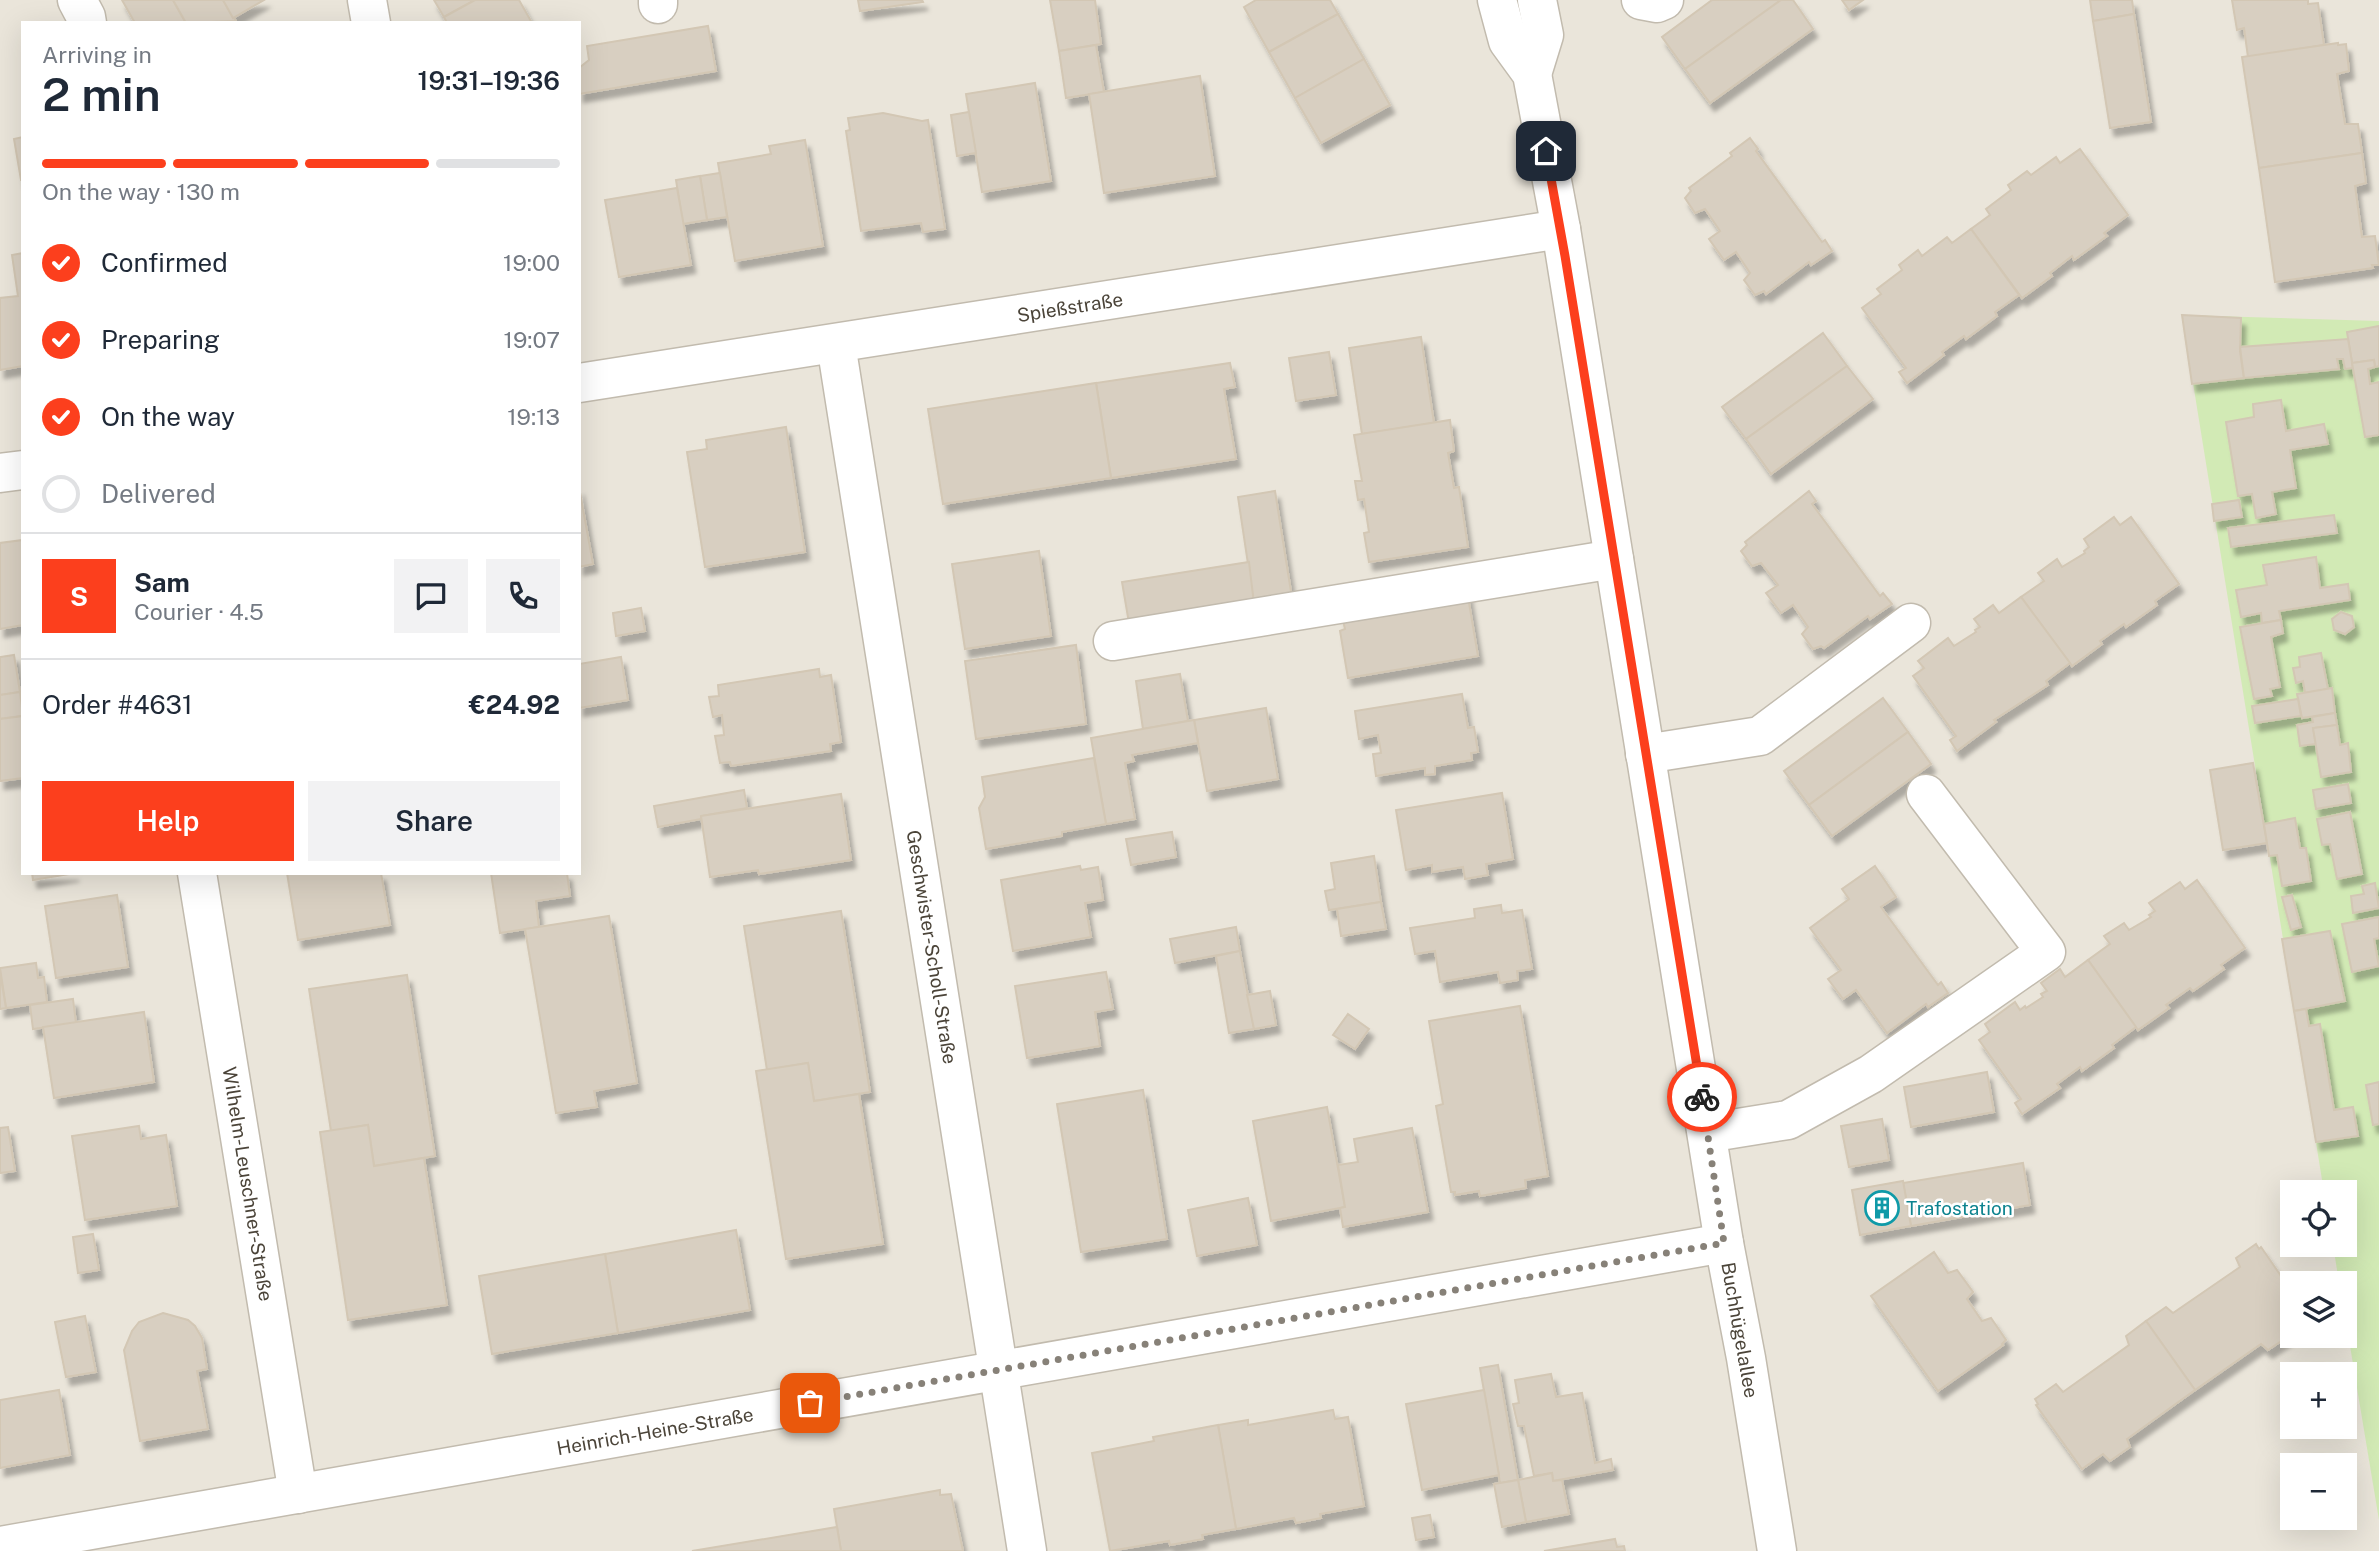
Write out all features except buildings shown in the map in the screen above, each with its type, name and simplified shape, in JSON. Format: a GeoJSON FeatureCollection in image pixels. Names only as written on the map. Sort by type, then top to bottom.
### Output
{"type":"FeatureCollection","features":[{"type":"Feature","properties":{"kind":"street"},"geometry":{"type":"LineString","coordinates":[[77,0],[87,21]]}},
{"type":"Feature","properties":{"kind":"street"},"geometry":{"type":"LineString","coordinates":[[367,0],[371,21]]}},
{"type":"Feature","properties":{"kind":"street","name":"Buchhügelallee"},"geometry":{"type":"LineString","coordinates":[[1497,0],[1508,41],[1532,74],[1561,229],[1724,1243],[1746,1358],[1777,1551]]}},
{"type":"Feature","properties":{"kind":"street","name":"Buchhügelallee"},"geometry":{"type":"LineString","coordinates":[[1532,74],[1544,35],[1537,0]]}},
{"type":"Feature","properties":{"kind":"street"},"geometry":{"type":"LineString","coordinates":[[1641,0],[1657,3],[1664,0]]}},
{"type":"Feature","properties":{"kind":"street","name":"Spießstraße"},"geometry":{"type":"LineString","coordinates":[[581,383],[1561,229]]}},
{"type":"Feature","properties":{"kind":"street","name":"Geschwister-Scholl-Straße"},"geometry":{"type":"LineString","coordinates":[[836,344],[1027,1551]]}},
{"type":"Feature","properties":{"kind":"street"},"geometry":{"type":"LineString","coordinates":[[0,473],[21,470]]}},
{"type":"Feature","properties":{"kind":"street"},"geometry":{"type":"LineString","coordinates":[[1114,641],[1614,559]]}},
{"type":"Feature","properties":{"kind":"street"},"geometry":{"type":"LineString","coordinates":[[1645,754],[1760,736],[1911,623]]}},
{"type":"Feature","properties":{"kind":"street"},"geometry":{"type":"LineString","coordinates":[[1707,1133],[1788,1120],[1871,1074],[2046,952],[1927,794]]}},
{"type":"Feature","properties":{"kind":"street","name":"Wilhelm-Leuschner-Straße"},"geometry":{"type":"LineString","coordinates":[[197,875],[298,1494]]}},
{"type":"Feature","properties":{"kind":"street","name":"Heinrich-Heine-Straße"},"geometry":{"type":"LineString","coordinates":[[0,1546],[1724,1243]]}},
{"type":"Feature","properties":{"kind":"shaded area"},"geometry":{"type":"Polygon","coordinates":[[[0,0],[2379,0],[2379,1551],[0,1551],[0,0]]]}},
{"type":"Feature","properties":{"kind":"green space"},"geometry":{"type":"Polygon","coordinates":[[[2182,315],[2379,321],[2379,1520],[2357,1388],[2357,1362],[2353,1362],[2350,1348],[2357,1348],[2357,1271],[2337,1271],[2335,1257],[2357,1257],[2357,1180],[2322,1180],[2182,315]]]}},
{"type":"Feature","properties":{"kind":"way so far"},"geometry":{"type":"LineString","coordinates":[[810,1403],[1724,1243],[1702,1097]]}},
{"type":"Feature","properties":{"kind":"place","name":"Trafostation"},"geometry":{"type":"Point","coordinates":[1882,1208]}},
{"type":"Feature","properties":{"kind":"route"},"geometry":{"type":"LineString","coordinates":[[1546,151],[1702,1097]]}}]}
